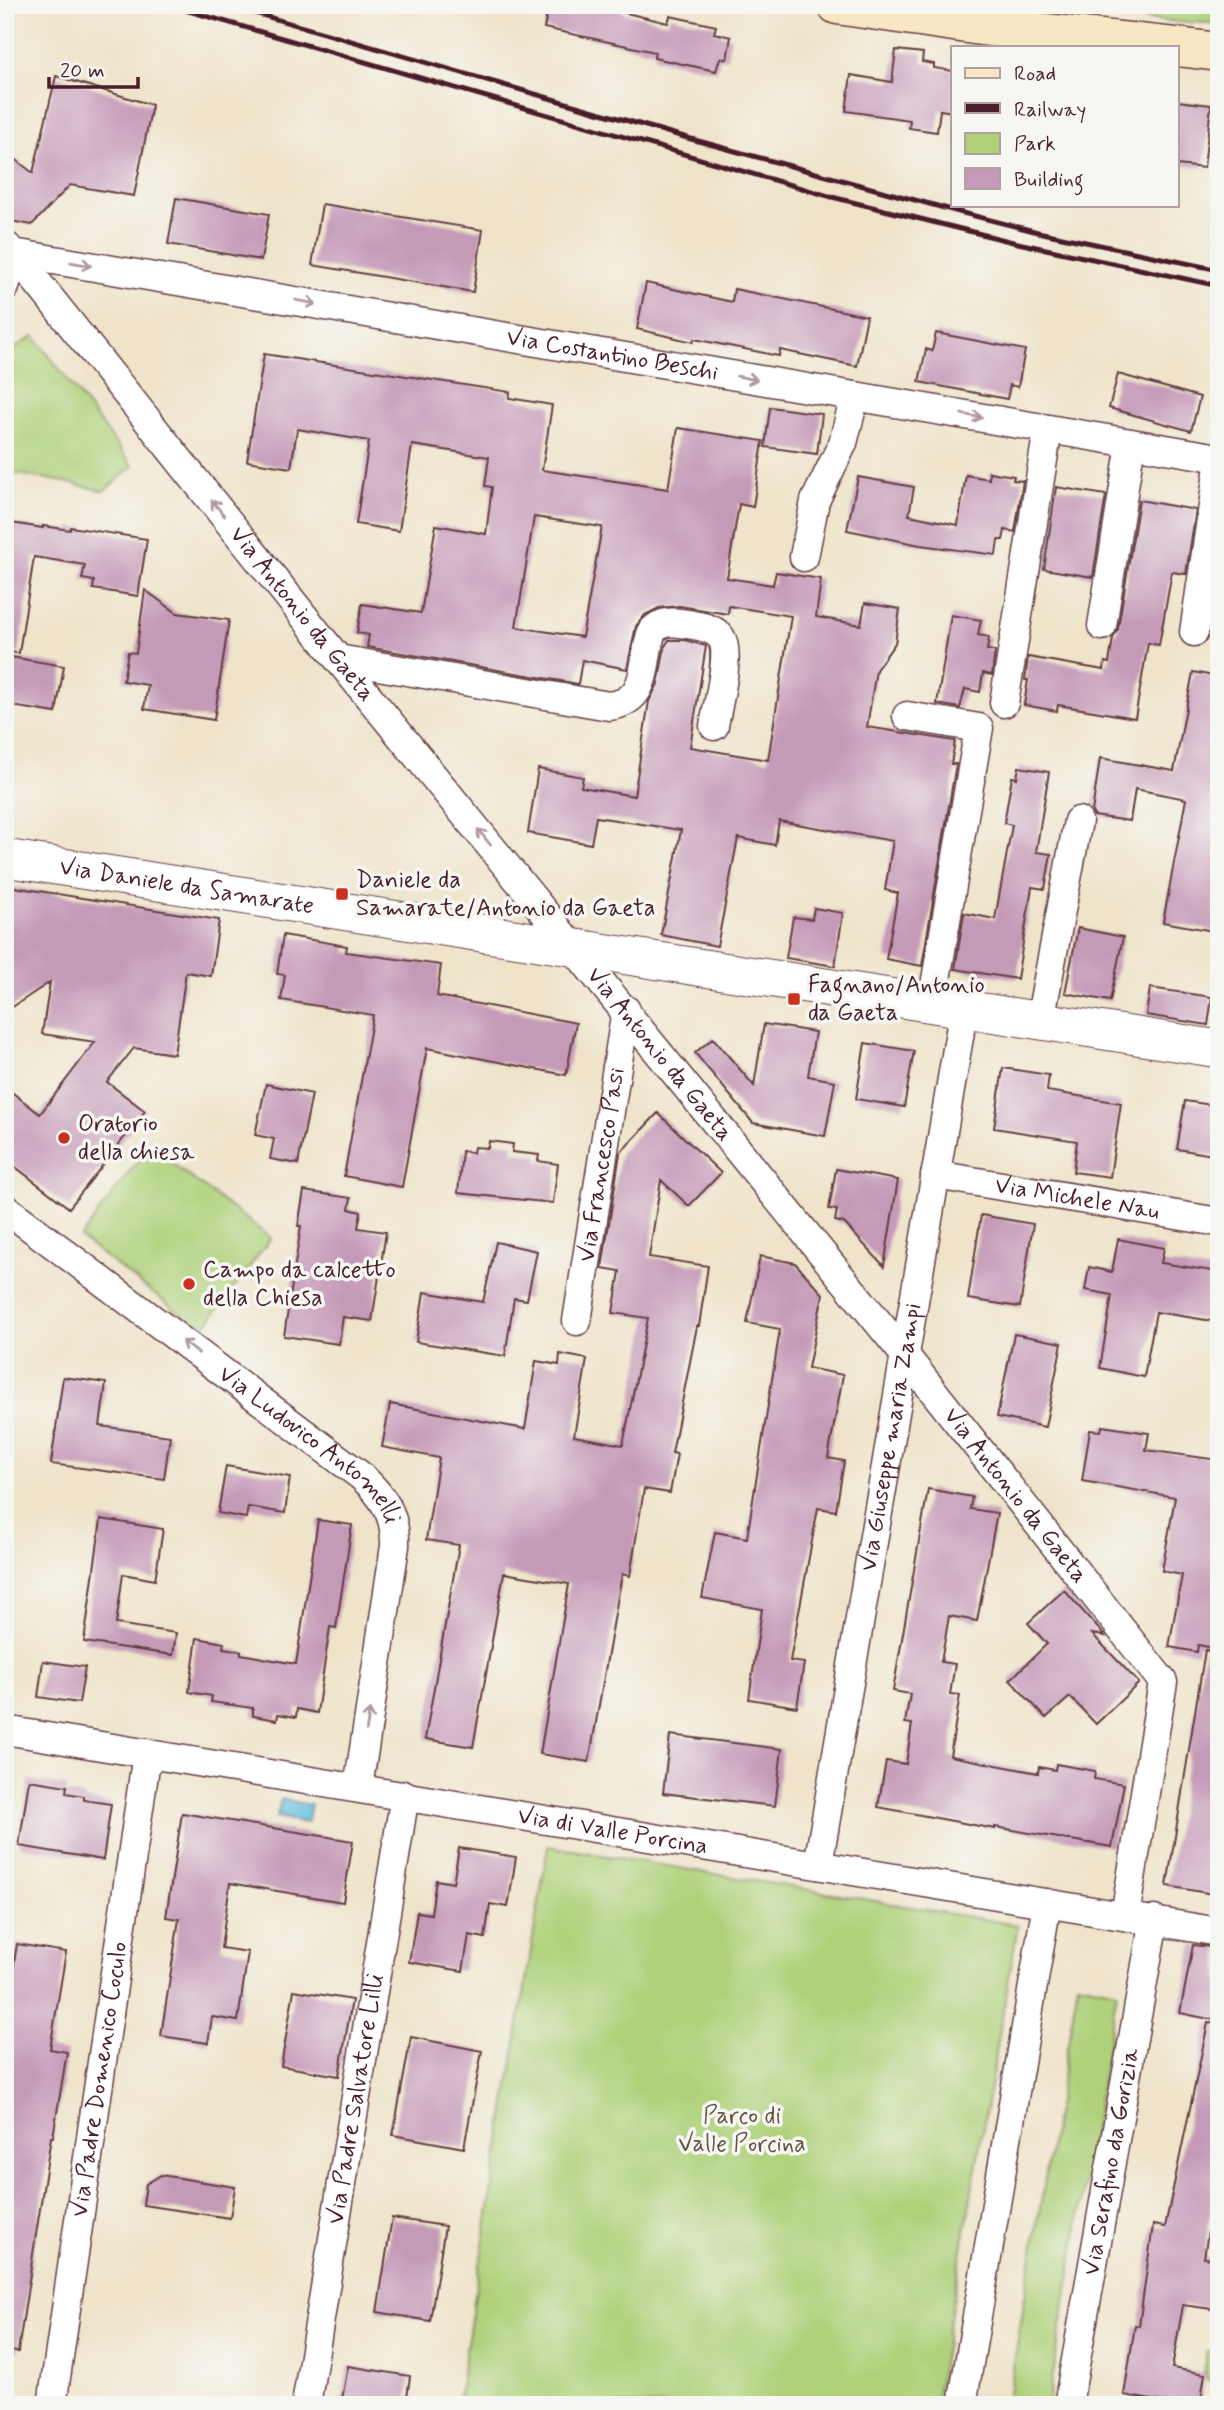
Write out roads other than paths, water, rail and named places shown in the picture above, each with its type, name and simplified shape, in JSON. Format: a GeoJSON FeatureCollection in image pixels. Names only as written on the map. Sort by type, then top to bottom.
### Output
{"type":"FeatureCollection","features":[{"type":"Feature","properties":{"kind":"main road"},"geometry":{"type":"LineString","coordinates":[[836,5],[981,26],[1167,46]]}},
{"type":"Feature","properties":{"kind":"main road"},"geometry":{"type":"LineString","coordinates":[[1178,47],[1219,52]]}},
{"type":"Feature","properties":{"kind":"street"},"geometry":{"type":"LineString","coordinates":[[5,287],[8,250]]}},
{"type":"Feature","properties":{"kind":"street","name":"Via Costantino Beschi"},"geometry":{"type":"LineString","coordinates":[[8,250],[1219,458]]}},
{"type":"Feature","properties":{"kind":"street","name":"Via Antonio da Gaeta"},"geometry":{"type":"LineString","coordinates":[[8,250],[904,1354],[1163,1682],[1125,1916]]}},
{"type":"Feature","properties":{"kind":"street"},"geometry":{"type":"LineString","coordinates":[[804,557],[815,501],[843,443],[855,396]]}},
{"type":"Feature","properties":{"kind":"street"},"geometry":{"type":"LineString","coordinates":[[1004,703],[1048,429]]}},
{"type":"Feature","properties":{"kind":"street"},"geometry":{"type":"LineString","coordinates":[[1102,626],[1131,443]]}},
{"type":"Feature","properties":{"kind":"street"},"geometry":{"type":"LineString","coordinates":[[1194,632],[1219,466]]}},
{"type":"Feature","properties":{"kind":"street"},"geometry":{"type":"LineString","coordinates":[[338,659],[609,706],[628,701],[639,687],[652,631],[664,622],[683,623],[712,630],[719,634],[723,641],[725,659],[714,726]]}},
{"type":"Feature","properties":{"kind":"street","name":"Via Giuseppe maria Zampi"},"geometry":{"type":"LineString","coordinates":[[818,1865],[936,1175],[948,1006],[979,728],[907,716]]}},
{"type":"Feature","properties":{"kind":"street"},"geometry":{"type":"LineString","coordinates":[[1040,1021],[1078,821]]}},
{"type":"Feature","properties":{"kind":"street","name":"Via Daniele da Samarate"},"geometry":{"type":"LineString","coordinates":[[5,858],[1219,1049]]}},
{"type":"Feature","properties":{"kind":"street","name":"Via Francesco Pasi"},"geometry":{"type":"LineString","coordinates":[[577,1321],[626,1010]]}},
{"type":"Feature","properties":{"kind":"street","name":"Via Michele Nau"},"geometry":{"type":"LineString","coordinates":[[936,1175],[1219,1222]]}},
{"type":"Feature","properties":{"kind":"street","name":"Via Ludovico Antomelli"},"geometry":{"type":"LineString","coordinates":[[5,1208],[361,1476],[383,1497],[394,1522],[395,1546],[358,1788]]}},
{"type":"Feature","properties":{"kind":"street","name":"Via di Valle Porcina"},"geometry":{"type":"LineString","coordinates":[[5,1730],[1219,1932]]}},
{"type":"Feature","properties":{"kind":"street","name":"Via Padre Domenico Coculo"},"geometry":{"type":"LineString","coordinates":[[52,2405],[147,1754]]}},
{"type":"Feature","properties":{"kind":"street","name":"Via Padre Salvatore Lilli"},"geometry":{"type":"LineString","coordinates":[[306,2405],[405,1795]]}},
{"type":"Feature","properties":{"kind":"street"},"geometry":{"type":"LineString","coordinates":[[962,2405],[1047,1903]]}},
{"type":"Feature","properties":{"kind":"street","name":"Via Serafino da Gorizia"},"geometry":{"type":"LineString","coordinates":[[1068,2405],[1154,1920]]}},
{"type":"Feature","properties":{"kind":"water"},"geometry":{"type":"Polygon","coordinates":[[[281,1799],[311,1805],[307,1823],[277,1817],[281,1799]]]}},
{"type":"Feature","properties":{"kind":"railway"},"geometry":{"type":"LineString","coordinates":[[168,5],[832,197],[1013,242],[1219,286]]}},
{"type":"Feature","properties":{"kind":"railway"},"geometry":{"type":"LineString","coordinates":[[227,5],[691,139],[959,212],[1038,232],[1219,270]]}},
{"type":"Feature","properties":{"kind":"place","name":"Daniele da Samarate/Antonio da Gaeta"},"geometry":{"type":"Point","coordinates":[342,894]}},
{"type":"Feature","properties":{"kind":"place","name":"Fagnano/Antonio da Gaeta"},"geometry":{"type":"Point","coordinates":[794,999]}},
{"type":"Feature","properties":{"kind":"place","name":"Oratorio della chiesa"},"geometry":{"type":"Point","coordinates":[64,1138]}},
{"type":"Feature","properties":{"kind":"place","name":"Campo da calcetto della Chiesa"},"geometry":{"type":"Point","coordinates":[189,1284]}},
{"type":"Feature","properties":{"kind":"park label","name":"Parco di Valle Porcina"},"geometry":{"type":"Point","coordinates":[742,2130]}}]}
